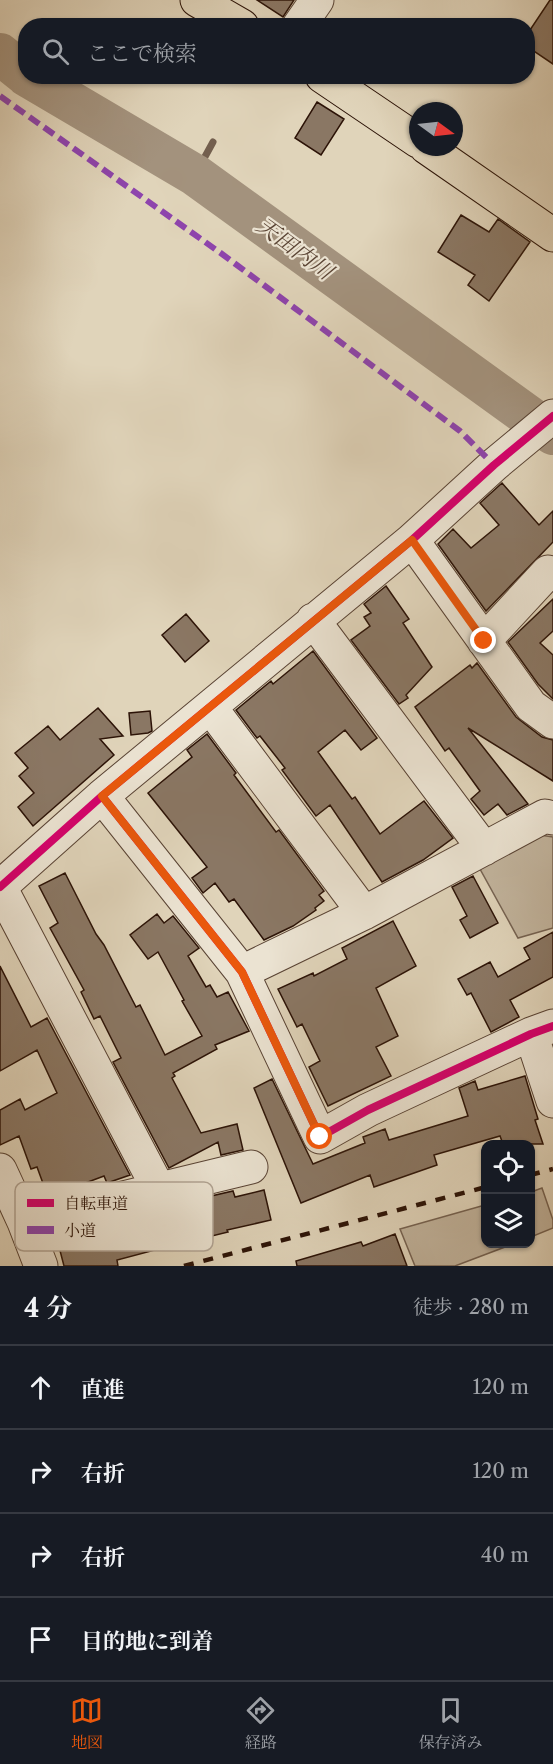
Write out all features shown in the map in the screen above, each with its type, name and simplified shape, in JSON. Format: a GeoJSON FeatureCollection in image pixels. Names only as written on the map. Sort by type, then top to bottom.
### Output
{"type":"FeatureCollection","features":[{"type":"Feature","properties":{"kind":"main road"},"geometry":{"type":"LineString","coordinates":[[197,0],[228,18]]}},
{"type":"Feature","properties":{"kind":"main road"},"geometry":{"type":"LineString","coordinates":[[334,84],[409,135]]}},
{"type":"Feature","properties":{"kind":"main road"},"geometry":{"type":"LineString","coordinates":[[439,156],[553,235]]}},
{"type":"Feature","properties":{"kind":"street"},"geometry":{"type":"LineString","coordinates":[[305,18],[317,0]]}},
{"type":"Feature","properties":{"kind":"street"},"geometry":{"type":"LineString","coordinates":[[155,1182],[0,887],[102,796],[412,540],[553,416]]}},
{"type":"Feature","properties":{"kind":"street"},"geometry":{"type":"LineString","coordinates":[[412,540],[531,706],[553,722]]}},
{"type":"Feature","properties":{"kind":"street"},"geometry":{"type":"LineString","coordinates":[[484,641],[548,572]]}},
{"type":"Feature","properties":{"kind":"street"},"geometry":{"type":"LineString","coordinates":[[314,620],[484,849]]}},
{"type":"Feature","properties":{"kind":"street"},"geometry":{"type":"LineString","coordinates":[[211,708],[364,914]]}},
{"type":"Feature","properties":{"kind":"street"},"geometry":{"type":"LineString","coordinates":[[102,796],[242,972],[320,1137],[368,1110],[542,1030],[553,1101]]}},
{"type":"Feature","properties":{"kind":"street"},"geometry":{"type":"LineString","coordinates":[[242,972],[364,914],[545,816],[553,818]]}},
{"type":"Feature","properties":{"kind":"street"},"geometry":{"type":"LineString","coordinates":[[185,1182],[251,1167]]}},
{"type":"Feature","properties":{"kind":"street"},"geometry":{"type":"LineString","coordinates":[[0,1170],[15,1202]]}},
{"type":"Feature","properties":{"kind":"street"},"geometry":{"type":"LineString","coordinates":[[35,1251],[41,1266]]}},
{"type":"Feature","properties":{"kind":"shaded area"},"geometry":{"type":"Polygon","coordinates":[[[540,835],[553,837],[553,928],[518,938],[480,869],[540,835]]]}},
{"type":"Feature","properties":{"kind":"shaded area"},"geometry":{"type":"Polygon","coordinates":[[[542,1188],[553,1220],[553,1228],[535,1235],[535,1194],[535,1191],[542,1188]]]}},
{"type":"Feature","properties":{"kind":"shaded area"},"geometry":{"type":"Polygon","coordinates":[[[481,1206],[481,1248],[502,1248],[455,1266],[415,1266],[400,1229],[481,1206]]]}},
{"type":"Feature","properties":{"kind":"building"},"geometry":{"type":"Polygon","coordinates":[[[257,0],[294,0],[283,17],[257,0]]]}},
{"type":"Feature","properties":{"kind":"building"},"geometry":{"type":"Polygon","coordinates":[[[550,0],[553,0],[553,64],[535,52],[535,22],[550,0]]]}},
{"type":"Feature","properties":{"kind":"building"},"geometry":{"type":"Polygon","coordinates":[[[317,102],[344,119],[321,155],[295,138],[317,102]]]}},
{"type":"Feature","properties":{"kind":"building"},"geometry":{"type":"Polygon","coordinates":[[[461,215],[489,232],[498,219],[530,242],[489,301],[468,285],[475,275],[438,252],[461,215]]]}},
{"type":"Feature","properties":{"kind":"building"},"geometry":{"type":"Polygon","coordinates":[[[502,483],[539,525],[553,511],[553,542],[486,611],[438,544],[453,529],[471,548],[499,525],[480,503],[502,483]]]}},
{"type":"Feature","properties":{"kind":"building"},"geometry":{"type":"Polygon","coordinates":[[[386,586],[409,619],[403,623],[432,667],[406,695],[408,698],[399,704],[351,640],[370,626],[364,617],[371,613],[364,604],[386,586]]]}},
{"type":"Feature","properties":{"kind":"building"},"geometry":{"type":"Polygon","coordinates":[[[553,599],[553,631],[540,643],[553,655],[553,699],[538,684],[508,642],[553,599]]]}},
{"type":"Feature","properties":{"kind":"building"},"geometry":{"type":"Polygon","coordinates":[[[186,614],[209,641],[185,662],[162,635],[186,614]]]}},
{"type":"Feature","properties":{"kind":"building"},"geometry":{"type":"Polygon","coordinates":[[[313,651],[377,738],[361,750],[345,730],[318,752],[352,799],[355,797],[380,834],[424,801],[453,838],[423,860],[382,882],[330,805],[316,816],[282,770],[285,768],[260,736],[257,738],[236,710],[271,681],[273,684],[313,651]]]}},
{"type":"Feature","properties":{"kind":"building"},"geometry":{"type":"Polygon","coordinates":[[[477,663],[516,717],[542,737],[553,740],[553,781],[468,728],[528,804],[507,815],[498,804],[484,815],[471,799],[480,791],[449,748],[445,751],[415,707],[470,665],[472,668],[477,663]]]}},
{"type":"Feature","properties":{"kind":"building"},"geometry":{"type":"Polygon","coordinates":[[[98,708],[123,736],[100,739],[114,755],[33,826],[18,807],[34,793],[19,776],[28,768],[15,753],[48,726],[60,740],[98,708]]]}},
{"type":"Feature","properties":{"kind":"building"},"geometry":{"type":"Polygon","coordinates":[[[150,711],[152,731],[131,735],[129,713],[150,711]]]}},
{"type":"Feature","properties":{"kind":"building"},"geometry":{"type":"Polygon","coordinates":[[[207,734],[276,832],[279,830],[324,891],[319,895],[324,901],[315,908],[316,910],[293,926],[264,940],[234,899],[229,902],[215,883],[203,893],[192,878],[207,867],[148,793],[192,757],[187,750],[207,734]]]}},
{"type":"Feature","properties":{"kind":"building"},"geometry":{"type":"Polygon","coordinates":[[[65,873],[136,1007],[140,1005],[165,1055],[202,1036],[158,952],[148,959],[130,935],[157,914],[164,923],[173,916],[199,948],[188,956],[206,987],[210,985],[217,997],[228,992],[249,1031],[215,1045],[217,1049],[173,1073],[175,1076],[172,1078],[201,1133],[237,1124],[243,1150],[221,1155],[218,1142],[169,1168],[113,1062],[121,1058],[100,1016],[94,1019],[81,992],[84,990],[50,928],[58,923],[39,886],[65,873]]]}},
{"type":"Feature","properties":{"kind":"building"},"geometry":{"type":"Polygon","coordinates":[[[473,876],[498,923],[470,938],[460,920],[467,916],[452,887],[473,876]]]}},
{"type":"Feature","properties":{"kind":"building"},"geometry":{"type":"Polygon","coordinates":[[[393,921],[416,966],[376,988],[398,1036],[376,1047],[391,1076],[328,1106],[309,1067],[320,1061],[302,1024],[297,1027],[278,989],[313,973],[314,976],[347,959],[342,948],[393,921]]]}},
{"type":"Feature","properties":{"kind":"building"},"geometry":{"type":"Polygon","coordinates":[[[553,932],[553,977],[510,1000],[519,1017],[491,1032],[471,993],[467,995],[458,979],[490,962],[498,977],[530,959],[524,948],[553,932]]]}},
{"type":"Feature","properties":{"kind":"building"},"geometry":{"type":"Polygon","coordinates":[[[0,966],[31,1027],[47,1018],[130,1175],[110,1182],[107,1182],[104,1176],[88,1182],[42,1182],[37,1167],[31,1169],[19,1136],[0,1145],[0,1110],[20,1099],[25,1110],[57,1093],[37,1050],[0,1071],[0,966]]]}},
{"type":"Feature","properties":{"kind":"building"},"geometry":{"type":"Polygon","coordinates":[[[525,1076],[543,1144],[535,1144],[535,1140],[502,1140],[500,1136],[481,1140],[434,1155],[437,1165],[374,1187],[370,1175],[301,1203],[254,1088],[272,1079],[313,1164],[365,1143],[363,1137],[385,1129],[389,1140],[468,1116],[459,1088],[475,1081],[478,1090],[525,1076]]]}},
{"type":"Feature","properties":{"kind":"building"},"geometry":{"type":"Polygon","coordinates":[[[264,1190],[271,1220],[227,1230],[228,1232],[213,1236],[213,1196],[233,1191],[235,1197],[264,1190]]]}},
{"type":"Feature","properties":{"kind":"building"},"geometry":{"type":"Polygon","coordinates":[[[395,1234],[407,1266],[297,1266],[296,1261],[361,1242],[363,1246],[395,1234]]]}},
{"type":"Feature","properties":{"kind":"building"},"geometry":{"type":"Polygon","coordinates":[[[60,1251],[151,1251],[117,1260],[118,1266],[64,1266],[60,1251]]]}},
{"type":"Feature","properties":{"kind":"waterway","name":"天田内川"},"geometry":{"type":"LineString","coordinates":[[0,54],[18,69]]}},
{"type":"Feature","properties":{"kind":"waterway","name":"天田内川"},"geometry":{"type":"LineString","coordinates":[[41,84],[195,175],[553,434]]}},
{"type":"Feature","properties":{"kind":"waterway"},"geometry":{"type":"LineString","coordinates":[[195,175],[213,142]]}},
{"type":"Feature","properties":{"kind":"railway"},"geometry":{"type":"LineString","coordinates":[[535,1174],[553,1169]]}},
{"type":"Feature","properties":{"kind":"railway"},"geometry":{"type":"LineString","coordinates":[[184,1266],[481,1188]]}},
{"type":"Feature","properties":{"kind":"marked path"},"geometry":{"type":"LineString","coordinates":[[0,96],[222,254],[460,431],[494,465]]}},
{"type":"Feature","properties":{"kind":"cycle path"},"geometry":{"type":"LineString","coordinates":[[0,887],[102,796],[412,540],[494,465],[553,416]]}},
{"type":"Feature","properties":{"kind":"cycle path"},"geometry":{"type":"LineString","coordinates":[[102,796],[242,972],[320,1137],[368,1110],[531,1034],[553,1026]]}},
{"type":"Feature","properties":{"kind":"route"},"geometry":{"type":"LineString","coordinates":[[320,1137],[242,972],[102,796],[412,540],[484,641]]}}]}
